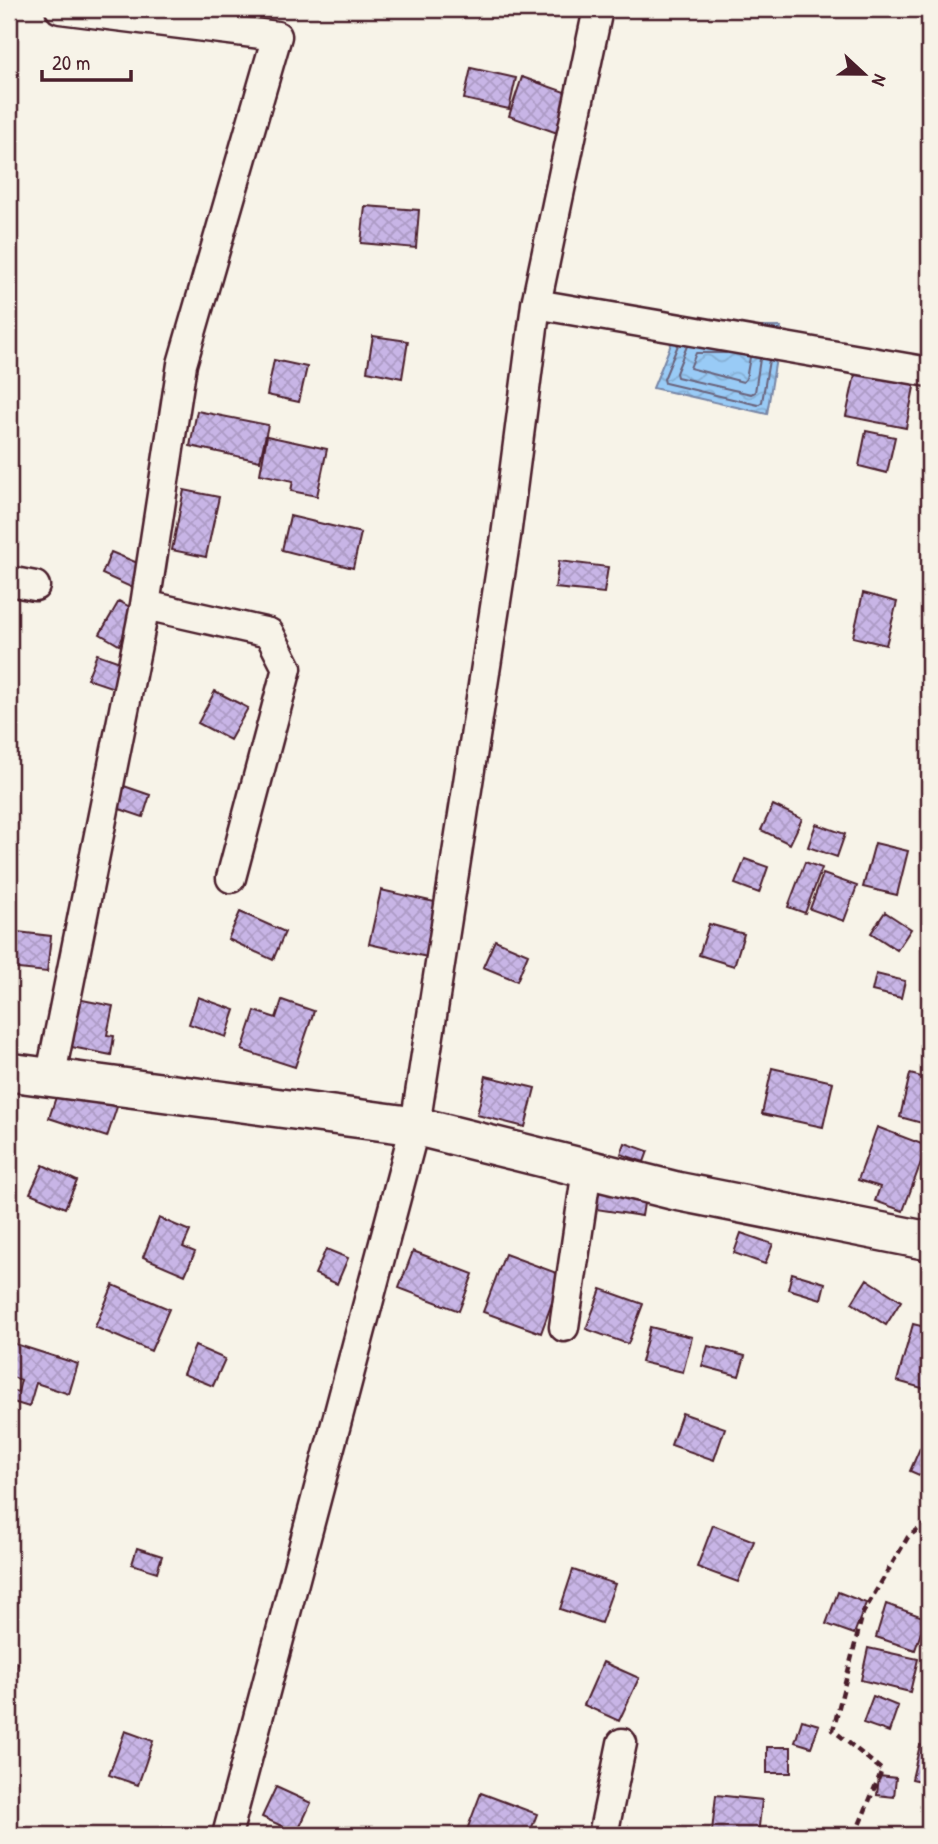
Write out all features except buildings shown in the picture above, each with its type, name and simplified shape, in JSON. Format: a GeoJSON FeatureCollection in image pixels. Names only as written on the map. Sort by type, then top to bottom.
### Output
{"type":"FeatureCollection","features":[{"type":"Feature","properties":{"kind":"street"},"geometry":{"type":"LineString","coordinates":[[50,1079],[145,605],[182,364],[276,36],[60,9]]}},
{"type":"Feature","properties":{"kind":"street"},"geometry":{"type":"LineString","coordinates":[[226,1835],[415,1126],[506,536],[536,304],[598,9]]}},
{"type":"Feature","properties":{"kind":"street"},"geometry":{"type":"LineString","coordinates":[[536,304],[929,372]]}},
{"type":"Feature","properties":{"kind":"street"},"geometry":{"type":"LineString","coordinates":[[145,605],[268,633],[286,668],[231,878]]}},
{"type":"Feature","properties":{"kind":"street"},"geometry":{"type":"LineString","coordinates":[[9,1072],[415,1126],[676,1191],[929,1241]]}},
{"type":"Feature","properties":{"kind":"street"},"geometry":{"type":"LineString","coordinates":[[564,1327],[587,1169]]}},
{"type":"Feature","properties":{"kind":"street"},"geometry":{"type":"LineString","coordinates":[[603,1835],[622,1743]]}},
{"type":"Feature","properties":{"kind":"path"},"geometry":{"type":"LineString","coordinates":[[929,1452],[926,1464],[929,1467]]}},
{"type":"Feature","properties":{"kind":"path"},"geometry":{"type":"LineString","coordinates":[[855,1835],[882,1770],[833,1730],[863,1613],[908,1537],[929,1521]]}},
{"type":"Feature","properties":{"kind":"water"},"geometry":{"type":"Polygon","coordinates":[[[678,327],[781,327],[767,414],[653,388],[678,327]]]}}]}
